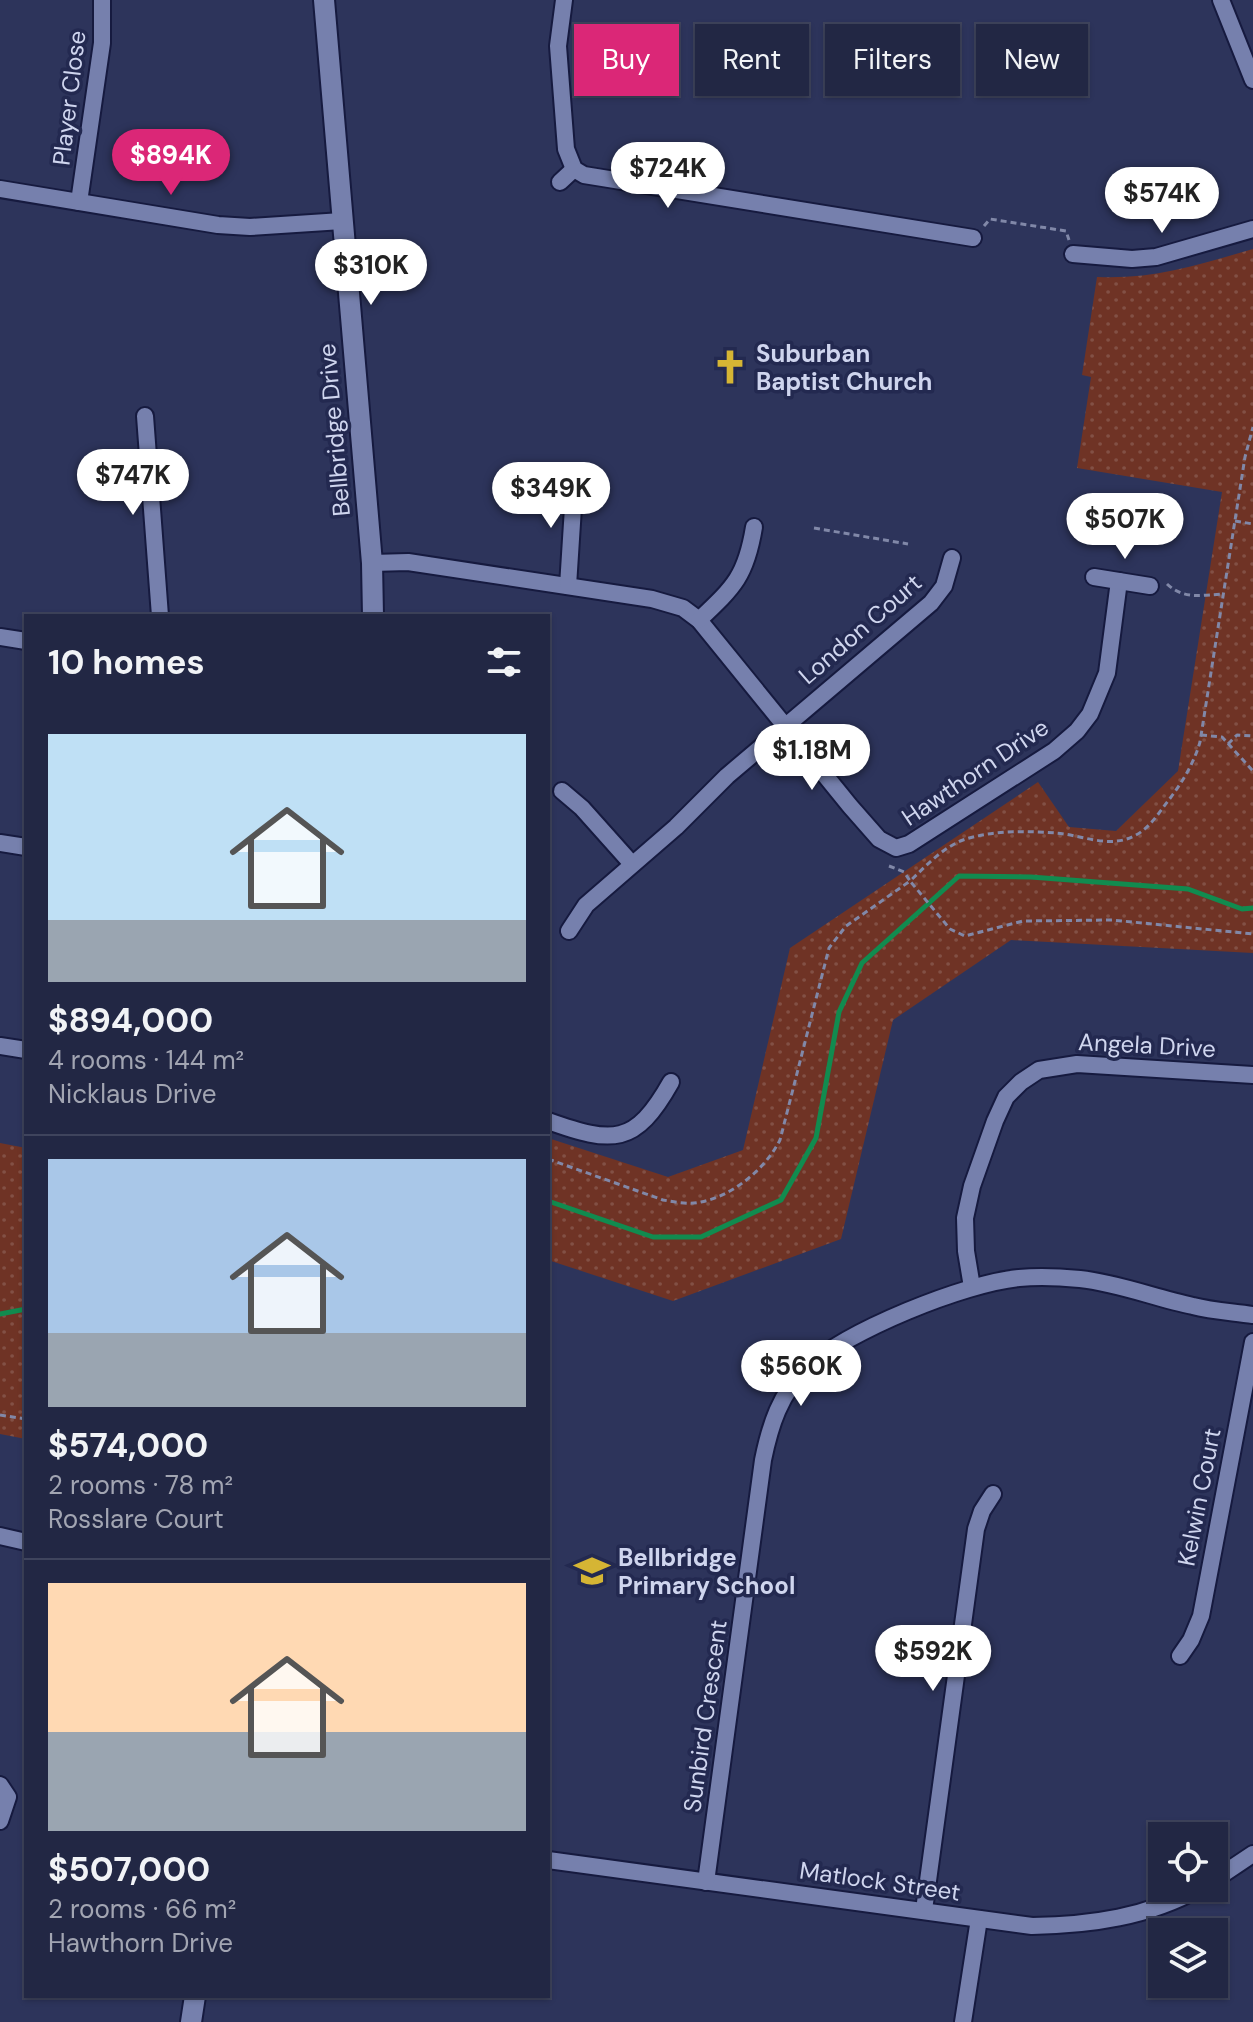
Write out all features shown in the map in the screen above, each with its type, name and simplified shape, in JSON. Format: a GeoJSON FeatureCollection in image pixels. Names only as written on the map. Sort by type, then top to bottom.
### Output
{"type":"FeatureCollection","features":[{"type":"Feature","properties":{"kind":"street","name":"Player Close"},"geometry":{"type":"LineString","coordinates":[[79,202],[99,73],[102,0]]}},
{"type":"Feature","properties":{"kind":"street","name":"Bellbridge Drive"},"geometry":{"type":"LineString","coordinates":[[324,0],[372,563],[373,614]]}},
{"type":"Feature","properties":{"kind":"street"},"geometry":{"type":"LineString","coordinates":[[564,0],[558,46],[566,149],[574,169],[584,175],[973,238]]}},
{"type":"Feature","properties":{"kind":"street"},"geometry":{"type":"LineString","coordinates":[[1221,0],[1253,80]]}},
{"type":"Feature","properties":{"kind":"street"},"geometry":{"type":"LineString","coordinates":[[560,182],[574,169]]}},
{"type":"Feature","properties":{"kind":"street"},"geometry":{"type":"LineString","coordinates":[[0,189],[240,226],[342,221]]}},
{"type":"Feature","properties":{"kind":"street"},"geometry":{"type":"LineString","coordinates":[[1073,254],[1156,257],[1253,229]]}},
{"type":"Feature","properties":{"kind":"street"},"geometry":{"type":"LineString","coordinates":[[145,416],[160,614]]}},
{"type":"Feature","properties":{"kind":"street"},"geometry":{"type":"LineString","coordinates":[[568,586],[575,476]]}},
{"type":"Feature","properties":{"kind":"street"},"geometry":{"type":"LineString","coordinates":[[699,620],[730,591],[742,573],[749,556],[754,527]]}},
{"type":"Feature","properties":{"kind":"street","name":"London Court"},"geometry":{"type":"LineString","coordinates":[[569,931],[586,905],[785,726],[931,603],[944,586],[952,558]]}},
{"type":"Feature","properties":{"kind":"street","name":"Hawthorn Drive"},"geometry":{"type":"LineString","coordinates":[[372,563],[408,562],[652,599],[683,608],[699,620],[879,839],[889,846],[903,847],[1054,751],[1077,731],[1090,714],[1107,673],[1119,581]]}},
{"type":"Feature","properties":{"kind":"street"},"geometry":{"type":"LineString","coordinates":[[1094,577],[1159,585]]}},
{"type":"Feature","properties":{"kind":"street"},"geometry":{"type":"LineString","coordinates":[[0,637],[24,641]]}},
{"type":"Feature","properties":{"kind":"street"},"geometry":{"type":"LineString","coordinates":[[562,791],[582,808],[632,864]]}},
{"type":"Feature","properties":{"kind":"street"},"geometry":{"type":"LineString","coordinates":[[0,843],[24,847]]}},
{"type":"Feature","properties":{"kind":"street"},"geometry":{"type":"LineString","coordinates":[[0,1046],[24,1050]]}},
{"type":"Feature","properties":{"kind":"street","name":"Angela Drive"},"geometry":{"type":"LineString","coordinates":[[972,1287],[965,1218],[972,1186],[1000,1109],[1006,1097],[1021,1082],[1039,1070],[1077,1064],[1253,1075]]}},
{"type":"Feature","properties":{"kind":"street"},"geometry":{"type":"LineString","coordinates":[[550,1122],[600,1137],[620,1135],[636,1129],[648,1117],[671,1082]]}},
{"type":"Feature","properties":{"kind":"street","name":"Sunbird Crescent"},"geometry":{"type":"LineString","coordinates":[[706,1882],[763,1460],[770,1425],[785,1396],[806,1368],[840,1344],[881,1323],[972,1287],[1018,1278],[1082,1279],[1194,1307],[1253,1315]]}},
{"type":"Feature","properties":{"kind":"street","name":"Kelwin Court"},"geometry":{"type":"LineString","coordinates":[[1180,1656],[1201,1616],[1253,1342]]}},
{"type":"Feature","properties":{"kind":"street"},"geometry":{"type":"LineString","coordinates":[[924,1910],[976,1529],[982,1511],[993,1494]]}},
{"type":"Feature","properties":{"kind":"street"},"geometry":{"type":"LineString","coordinates":[[0,1536],[24,1542]]}},
{"type":"Feature","properties":{"kind":"street"},"geometry":{"type":"LineString","coordinates":[[0,1785],[8,1797],[0,1821]]}},
{"type":"Feature","properties":{"kind":"street"},"geometry":{"type":"LineString","coordinates":[[1228,1871],[1253,1854]]}},
{"type":"Feature","properties":{"kind":"street","name":"Matlock Street"},"geometry":{"type":"LineString","coordinates":[[550,1860],[1032,1926],[1078,1925],[1117,1919],[1167,1902]]}},
{"type":"Feature","properties":{"kind":"street"},"geometry":{"type":"LineString","coordinates":[[963,2022],[979,1919]]}},
{"type":"Feature","properties":{"kind":"street"},"geometry":{"type":"LineString","coordinates":[[191,2022],[195,1998]]}},
{"type":"Feature","properties":{"kind":"path"},"geometry":{"type":"LineString","coordinates":[[973,238],[990,219],[1066,231],[1073,254]]}},
{"type":"Feature","properties":{"kind":"path"},"geometry":{"type":"LineString","coordinates":[[550,1160],[663,1200],[701,1203],[718,1197],[744,1181],[769,1158],[780,1140],[829,948],[846,926],[910,881],[948,847],[977,836],[1056,833],[1111,842],[1134,837],[1144,831],[1193,763],[1201,735],[1245,457],[1253,427]]}},
{"type":"Feature","properties":{"kind":"path"},"geometry":{"type":"LineString","coordinates":[[1235,521],[1253,524]]}},
{"type":"Feature","properties":{"kind":"path"},"geometry":{"type":"LineString","coordinates":[[814,528],[908,544]]}},
{"type":"Feature","properties":{"kind":"path"},"geometry":{"type":"LineString","coordinates":[[1159,585],[1189,596],[1224,594]]}},
{"type":"Feature","properties":{"kind":"path"},"geometry":{"type":"LineString","coordinates":[[1201,735],[1222,737],[1253,771]]}},
{"type":"Feature","properties":{"kind":"path"},"geometry":{"type":"LineString","coordinates":[[1228,744],[1237,735],[1253,736]]}},
{"type":"Feature","properties":{"kind":"path"},"geometry":{"type":"LineString","coordinates":[[889,866],[904,872],[950,929],[965,936],[1023,921],[1112,920],[1253,934]]}},
{"type":"Feature","properties":{"kind":"path"},"geometry":{"type":"LineString","coordinates":[[0,1415],[24,1419]]}},
{"type":"Feature","properties":{"kind":"shaded area"},"geometry":{"type":"Polygon","coordinates":[[[1253,249],[1253,953],[1011,940],[893,1020],[841,1239],[673,1301],[550,1261],[550,1139],[668,1177],[743,1150],[790,948],[1038,782],[1069,827],[1116,831],[1178,771],[1222,492],[1077,468],[1091,377],[1082,375],[1097,277],[1137,276],[1195,265],[1253,249]]]}},
{"type":"Feature","properties":{"kind":"shaded area"},"geometry":{"type":"Polygon","coordinates":[[[0,1143],[24,1148],[24,1439],[0,1434],[0,1143]]]}},
{"type":"Feature","properties":{"kind":"waterway"},"geometry":{"type":"LineString","coordinates":[[550,1202],[653,1237],[701,1237],[781,1200],[816,1138],[839,1012],[862,963],[959,876],[1031,877],[1188,889],[1242,909],[1253,908]]}},
{"type":"Feature","properties":{"kind":"waterway"},"geometry":{"type":"LineString","coordinates":[[0,1314],[24,1309]]}},
{"type":"Feature","properties":{"kind":"place","name":"Suburban Baptist Church"},"geometry":{"type":"Point","coordinates":[730,367]}},
{"type":"Feature","properties":{"kind":"place","name":"Bellbridge Primary School"},"geometry":{"type":"Point","coordinates":[592,1571]}}]}
